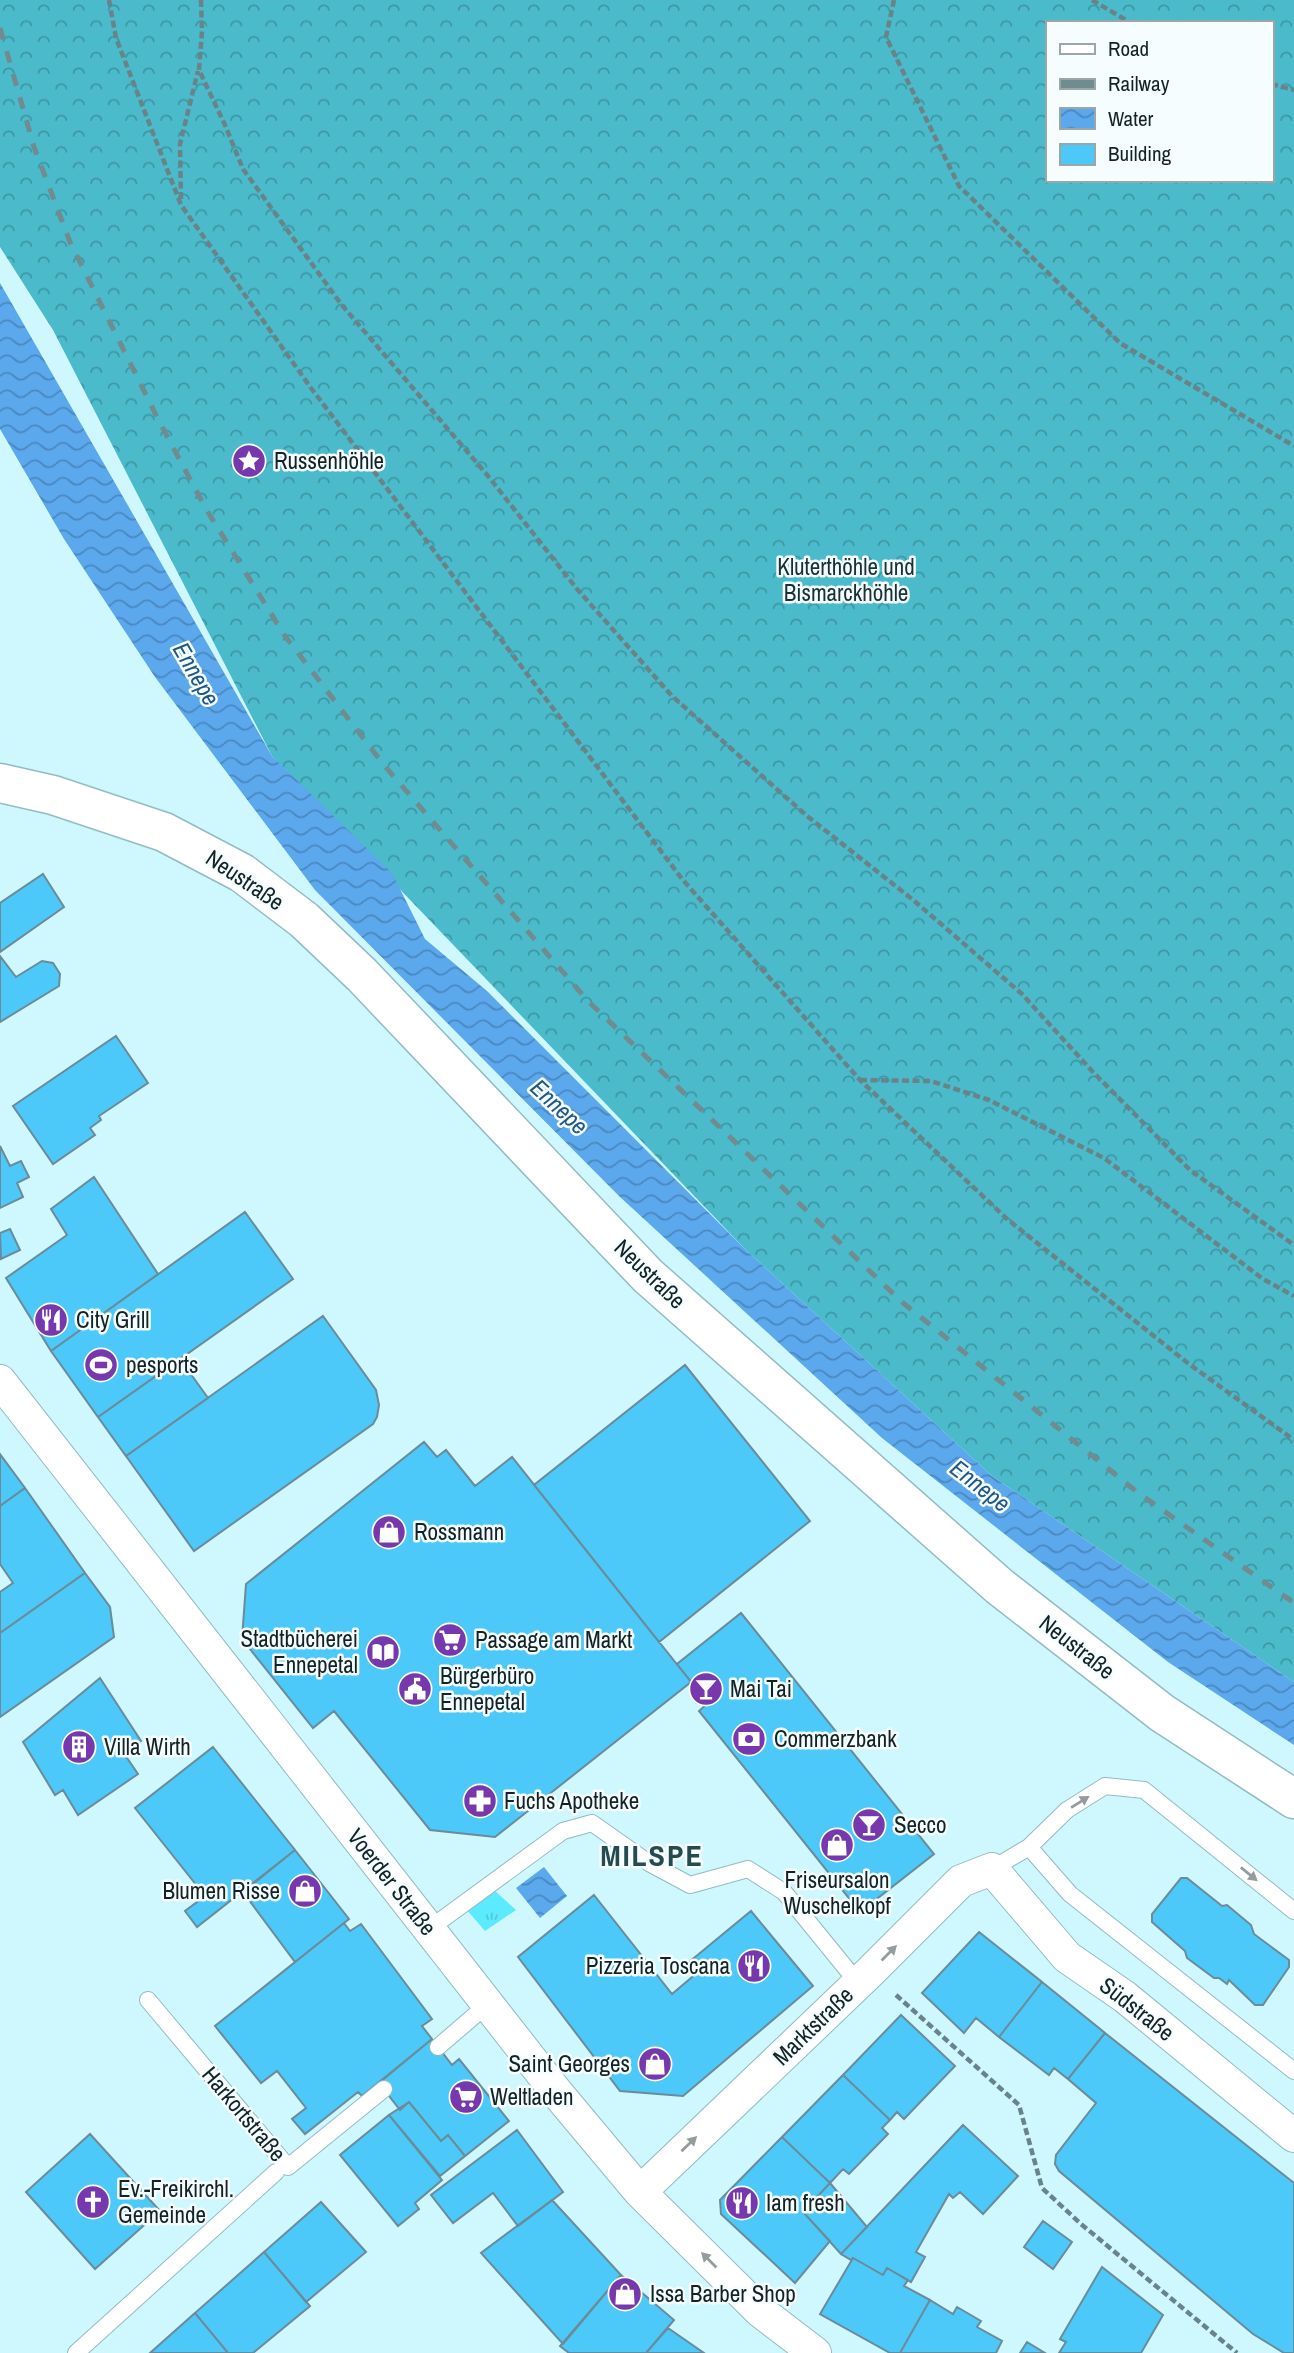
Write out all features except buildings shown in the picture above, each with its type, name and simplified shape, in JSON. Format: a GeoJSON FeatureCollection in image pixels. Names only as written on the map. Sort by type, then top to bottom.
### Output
{"type":"FeatureCollection","features":[{"type":"Feature","properties":{"kind":"main road","name":"Neustraße"},"geometry":{"type":"LineString","coordinates":[[0,783],[53,795],[164,832],[242,873],[304,920],[362,975],[648,1276],[999,1586],[1163,1713],[1294,1800]]}},
{"type":"Feature","properties":{"kind":"street","name":"Voerder Straße"},"geometry":{"type":"LineString","coordinates":[[0,1381],[558,2094],[640,2192],[760,2311],[815,2353]]}},
{"type":"Feature","properties":{"kind":"street","name":"Marktstraße"},"geometry":{"type":"LineString","coordinates":[[640,2192],[864,1978],[961,1881],[992,1869]]}},
{"type":"Feature","properties":{"kind":"street","name":"Südstraße"},"geometry":{"type":"LineString","coordinates":[[992,1869],[1067,1957],[1125,1997],[1294,2136]]}},
{"type":"Feature","properties":{"kind":"lane"},"geometry":{"type":"LineString","coordinates":[[992,1869],[1029,1847],[1067,1810],[1105,1786],[1144,1790],[1294,1911]]}},
{"type":"Feature","properties":{"kind":"lane"},"geometry":{"type":"LineString","coordinates":[[429,1929],[563,1831],[592,1823],[649,1863],[690,1885],[748,1869],[784,1892],[864,1978]]}},
{"type":"Feature","properties":{"kind":"lane"},"geometry":{"type":"LineString","coordinates":[[1029,1847],[1070,1894],[1294,2071]]}},
{"type":"Feature","properties":{"kind":"lane"},"geometry":{"type":"LineString","coordinates":[[438,2047],[483,1998]]}},
{"type":"Feature","properties":{"kind":"lane","name":"Harkortstraße"},"geometry":{"type":"LineString","coordinates":[[148,2000],[288,2167],[384,2089]]}},
{"type":"Feature","properties":{"kind":"lane","name":"Harkortstraße"},"geometry":{"type":"LineString","coordinates":[[76,2353],[276,2172]]}},
{"type":"Feature","properties":{"kind":"path"},"geometry":{"type":"LineString","coordinates":[[109,0],[116,38],[181,205],[311,388],[682,879],[860,1080],[1007,1219],[1189,1364],[1294,1440]]}},
{"type":"Feature","properties":{"kind":"path"},"geometry":{"type":"LineString","coordinates":[[181,205],[180,144],[198,70],[202,31],[201,0]]}},
{"type":"Feature","properties":{"kind":"path"},"geometry":{"type":"LineString","coordinates":[[894,0],[886,37],[959,186],[1120,343],[1294,446]]}},
{"type":"Feature","properties":{"kind":"path"},"geometry":{"type":"LineString","coordinates":[[1092,0],[1128,21]]}},
{"type":"Feature","properties":{"kind":"path"},"geometry":{"type":"LineString","coordinates":[[198,70],[243,169],[318,274],[488,476],[577,589],[672,696],[807,816],[912,900],[1022,994],[1092,1071],[1190,1170],[1294,1245]]}},
{"type":"Feature","properties":{"kind":"path"},"geometry":{"type":"LineString","coordinates":[[1273,85],[1294,90]]}},
{"type":"Feature","properties":{"kind":"path"},"geometry":{"type":"LineString","coordinates":[[860,1080],[931,1081],[989,1100],[1104,1158],[1263,1279],[1294,1296]]}},
{"type":"Feature","properties":{"kind":"path"},"geometry":{"type":"LineString","coordinates":[[864,1978],[1019,2105],[1042,2188],[1081,2224],[1237,2353]]}},
{"type":"Feature","properties":{"kind":"green space","name":"Kluterthöhle und Bismarckhöhle"},"geometry":{"type":"Polygon","coordinates":[[[0,0],[1294,0],[1294,1682],[992,1476],[746,1250],[272,756],[53,330],[0,247],[0,0]]]}},
{"type":"Feature","properties":{"kind":"green space"},"geometry":{"type":"Polygon","coordinates":[[[494,1890],[516,1910],[485,1931],[466,1909],[494,1890]]]}},
{"type":"Feature","properties":{"kind":"water","name":"Ennepe"},"geometry":{"type":"Polygon","coordinates":[[[0,283],[272,756],[392,873],[425,939],[487,991],[746,1250],[992,1476],[1294,1682],[1294,1745],[1168,1662],[882,1438],[619,1196],[315,890],[155,677],[64,539],[0,429],[0,283]]]}},
{"type":"Feature","properties":{"kind":"water"},"geometry":{"type":"Polygon","coordinates":[[[544,1867],[567,1896],[540,1918],[516,1888],[544,1867]]]}},
{"type":"Feature","properties":{"kind":"railway"},"geometry":{"type":"LineString","coordinates":[[0,28],[34,147],[70,242],[159,421],[206,509],[285,636],[383,764],[588,1001],[902,1302],[1137,1492],[1294,1603]]}},
{"type":"Feature","properties":{"kind":"place","name":"Russenhöhle"},"geometry":{"type":"Point","coordinates":[249,461]}},
{"type":"Feature","properties":{"kind":"place","name":"City Grill"},"geometry":{"type":"Point","coordinates":[51,1320]}},
{"type":"Feature","properties":{"kind":"place","name":"pesports"},"geometry":{"type":"Point","coordinates":[101,1365]}},
{"type":"Feature","properties":{"kind":"place","name":"Rossmann"},"geometry":{"type":"Point","coordinates":[389,1532]}},
{"type":"Feature","properties":{"kind":"place","name":"Passage am Markt"},"geometry":{"type":"Point","coordinates":[450,1640]}},
{"type":"Feature","properties":{"kind":"place","name":"Stadtbücherei Ennepetal"},"geometry":{"type":"Point","coordinates":[383,1652]}},
{"type":"Feature","properties":{"kind":"place","name":"Bürgerbüro Ennepetal"},"geometry":{"type":"Point","coordinates":[415,1689]}},
{"type":"Feature","properties":{"kind":"place","name":"Mai Tai"},"geometry":{"type":"Point","coordinates":[706,1689]}},
{"type":"Feature","properties":{"kind":"place","name":"Commerzbank"},"geometry":{"type":"Point","coordinates":[749,1739]}},
{"type":"Feature","properties":{"kind":"place","name":"Villa Wirth"},"geometry":{"type":"Point","coordinates":[79,1747]}},
{"type":"Feature","properties":{"kind":"place","name":"Fuchs Apotheke"},"geometry":{"type":"Point","coordinates":[480,1801]}},
{"type":"Feature","properties":{"kind":"place","name":"Secco"},"geometry":{"type":"Point","coordinates":[869,1825]}},
{"type":"Feature","properties":{"kind":"place","name":"Friseursalon Wuschelkopf"},"geometry":{"type":"Point","coordinates":[837,1845]}},
{"type":"Feature","properties":{"kind":"place","name":"Blumen Risse"},"geometry":{"type":"Point","coordinates":[305,1891]}},
{"type":"Feature","properties":{"kind":"place","name":"Pizzeria Toscana"},"geometry":{"type":"Point","coordinates":[754,1966]}},
{"type":"Feature","properties":{"kind":"place","name":"Saint Georges"},"geometry":{"type":"Point","coordinates":[655,2064]}},
{"type":"Feature","properties":{"kind":"place","name":"Weltladen"},"geometry":{"type":"Point","coordinates":[466,2097]}},
{"type":"Feature","properties":{"kind":"place","name":"Ev.-Freikirchl. Gemeinde"},"geometry":{"type":"Point","coordinates":[93,2202]}},
{"type":"Feature","properties":{"kind":"place","name":"Iam fresh"},"geometry":{"type":"Point","coordinates":[742,2203]}},
{"type":"Feature","properties":{"kind":"place","name":"Issa Barber Shop"},"geometry":{"type":"Point","coordinates":[625,2294]}},
{"type":"Feature","properties":{"kind":"district","name":"MILSPE"},"geometry":{"type":"Point","coordinates":[652,1856]}}]}
